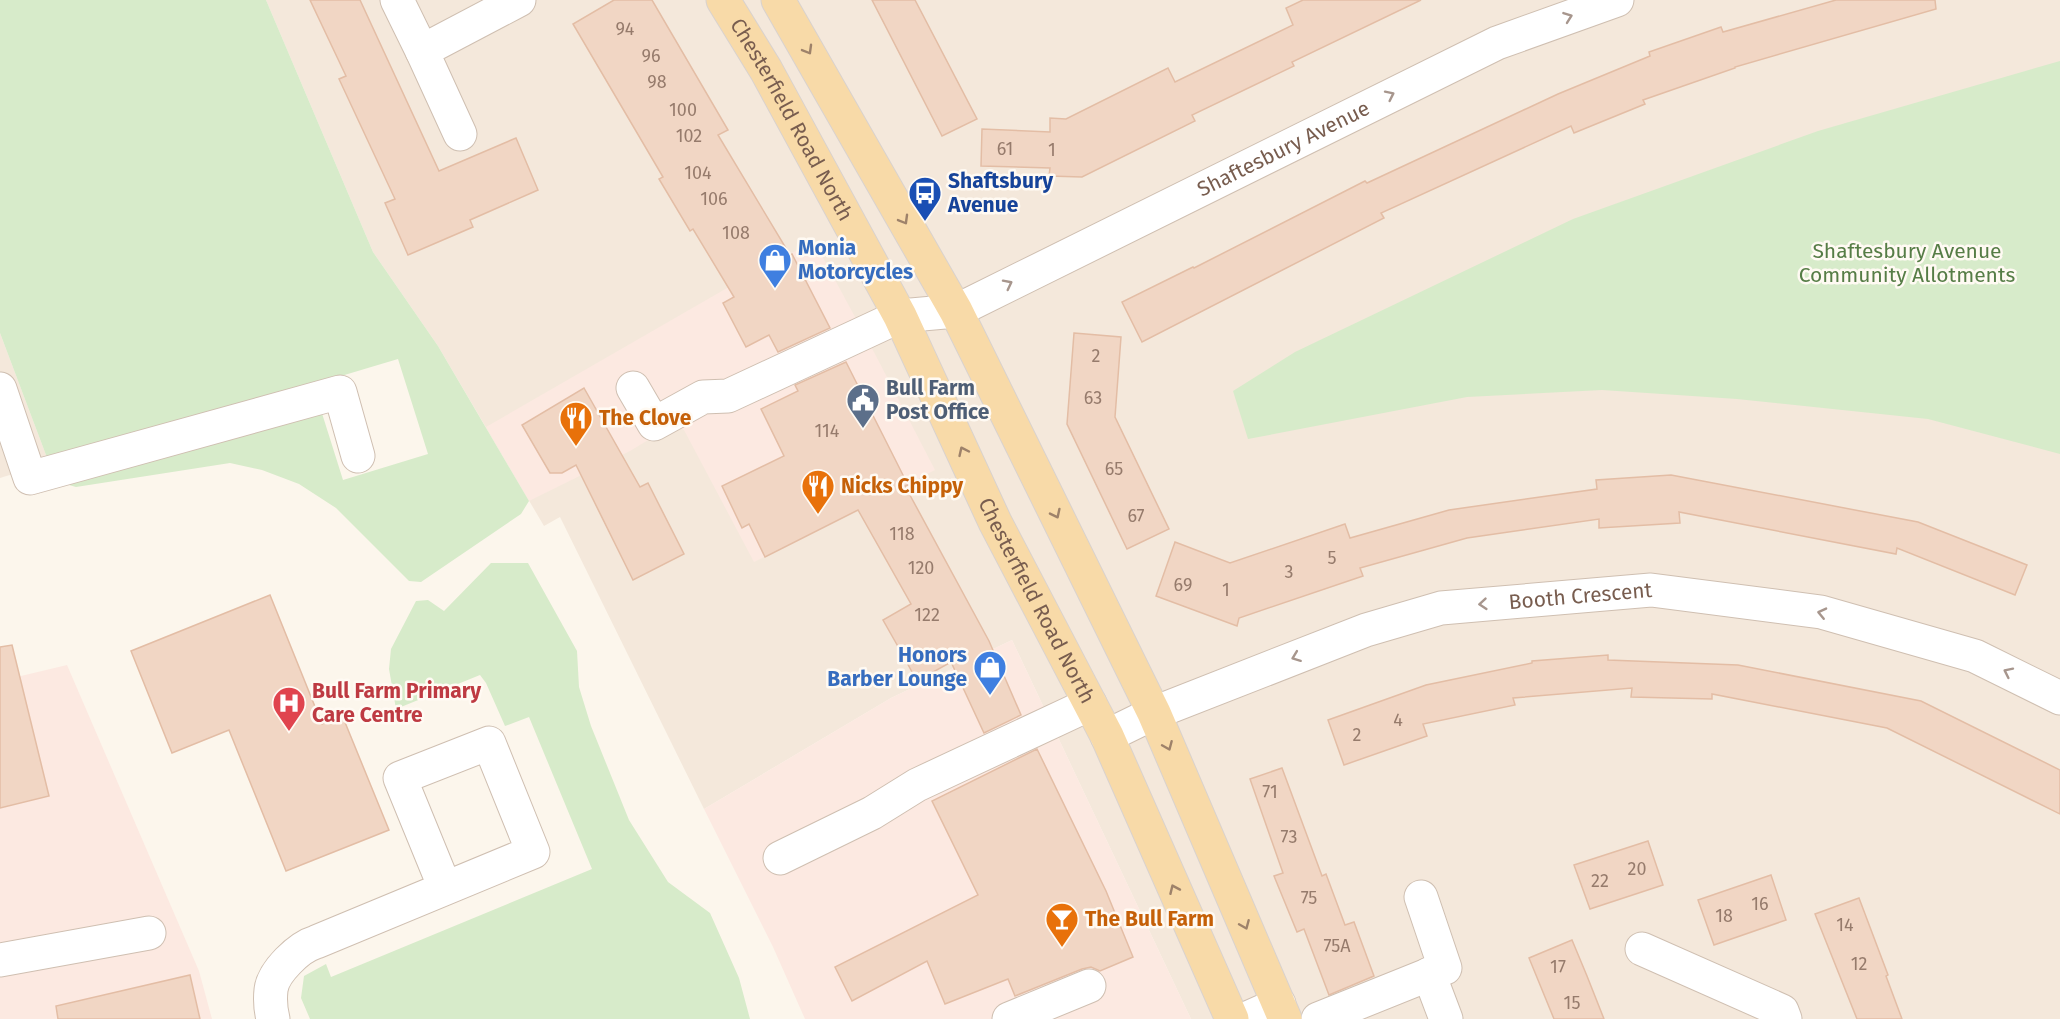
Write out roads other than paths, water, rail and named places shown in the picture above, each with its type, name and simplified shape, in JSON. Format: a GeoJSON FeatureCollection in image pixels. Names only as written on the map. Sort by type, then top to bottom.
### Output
{"type":"FeatureCollection","features":[{"type":"Feature","properties":{"kind":"main road","name":"Chesterfield Road North"},"geometry":{"type":"LineString","coordinates":[[723,0],[766,70],[900,316],[995,522],[1107,736],[1232,1019]]}},
{"type":"Feature","properties":{"kind":"main road"},"geometry":{"type":"LineString","coordinates":[[778,0],[807,47],[956,311],[1154,713],[1282,1012]]}},
{"type":"Feature","properties":{"kind":"street"},"geometry":{"type":"LineString","coordinates":[[397,0],[460,134]]}},
{"type":"Feature","properties":{"kind":"street"},"geometry":{"type":"LineString","coordinates":[[422,51],[519,0]]}},
{"type":"Feature","properties":{"kind":"street","name":"Shaftesbury Avenue"},"geometry":{"type":"LineString","coordinates":[[956,311],[1497,43],[1617,0]]}},
{"type":"Feature","properties":{"kind":"street"},"geometry":{"type":"LineString","coordinates":[[633,387],[654,424],[703,397],[728,396],[900,316],[956,311]]}},
{"type":"Feature","properties":{"kind":"street"},"geometry":{"type":"LineString","coordinates":[[0,389],[30,478],[340,392],[358,456]]}},
{"type":"Feature","properties":{"kind":"street","name":"Booth Crescent"},"geometry":{"type":"LineString","coordinates":[[1107,736],[1154,713],[1366,630],[1441,608],[1651,590],[1821,612],[1975,656],[2060,698]]}},
{"type":"Feature","properties":{"kind":"street"},"geometry":{"type":"LineString","coordinates":[[780,858],[872,813],[917,784],[1090,704]]}},
{"type":"Feature","properties":{"kind":"street"},"geometry":{"type":"LineString","coordinates":[[273,1019],[271,988],[285,962],[310,943],[445,888],[533,852],[489,743],[400,778],[445,888]]}},
{"type":"Feature","properties":{"kind":"street"},"geometry":{"type":"LineString","coordinates":[[1318,1019],[1445,968],[1421,897]]}},
{"type":"Feature","properties":{"kind":"street"},"geometry":{"type":"LineString","coordinates":[[0,960],[149,933]]}},
{"type":"Feature","properties":{"kind":"street"},"geometry":{"type":"LineString","coordinates":[[1641,949],[1782,1011],[1785,1019]]}},
{"type":"Feature","properties":{"kind":"street"},"geometry":{"type":"LineString","coordinates":[[1429,974],[1446,1019]]}},
{"type":"Feature","properties":{"kind":"street"},"geometry":{"type":"LineString","coordinates":[[1009,1019],[1089,986]]}},
{"type":"Feature","properties":{"kind":"street"},"geometry":{"type":"LineString","coordinates":[[1245,1019],[1282,1012]]}},
{"type":"Feature","properties":{"kind":"place","name":"Shaftsbury Avenue"},"geometry":{"type":"Point","coordinates":[925,222]}},
{"type":"Feature","properties":{"kind":"place","name":"Monia Motorcycles"},"geometry":{"type":"Point","coordinates":[775,289]}},
{"type":"Feature","properties":{"kind":"place","name":"Bull Farm Post Office"},"geometry":{"type":"Point","coordinates":[863,429]}},
{"type":"Feature","properties":{"kind":"place","name":"The Clove"},"geometry":{"type":"Point","coordinates":[576,447]}},
{"type":"Feature","properties":{"kind":"place","name":"Nicks Chippy"},"geometry":{"type":"Point","coordinates":[818,515]}},
{"type":"Feature","properties":{"kind":"place","name":"Honors Barber Lounge"},"geometry":{"type":"Point","coordinates":[990,696]}},
{"type":"Feature","properties":{"kind":"place","name":"Bull Farm Primary Care Centre"},"geometry":{"type":"Point","coordinates":[289,732]}},
{"type":"Feature","properties":{"kind":"place","name":"The Bull Farm"},"geometry":{"type":"Point","coordinates":[1062,948]}},
{"type":"Feature","properties":{"kind":"park label","name":"Shaftesbury Avenue Community Allotments"},"geometry":{"type":"Point","coordinates":[1907,263]}}]}
